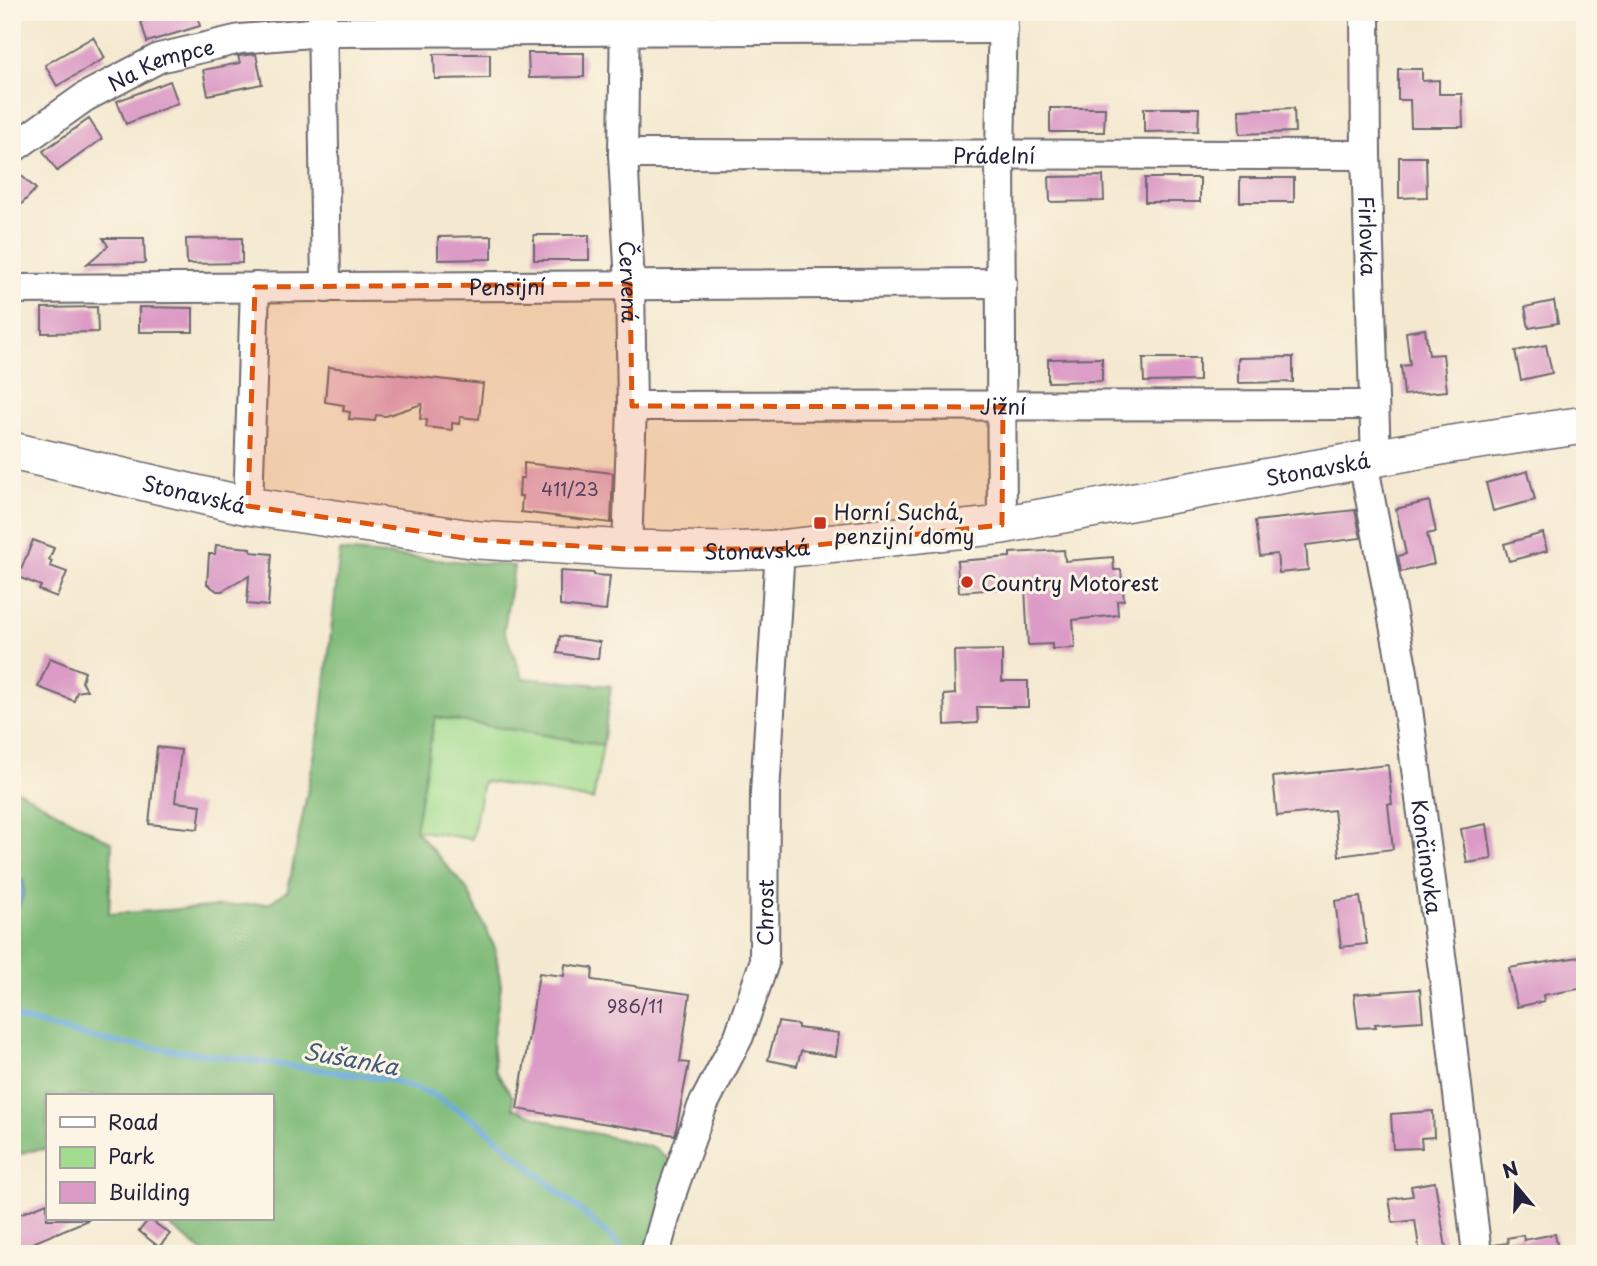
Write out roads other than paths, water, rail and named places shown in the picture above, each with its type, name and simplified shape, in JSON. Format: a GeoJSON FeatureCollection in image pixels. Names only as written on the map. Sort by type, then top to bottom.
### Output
{"type":"FeatureCollection","features":[{"type":"Feature","properties":{"kind":"main road","name":"Stonavská"},"geometry":{"type":"LineString","coordinates":[[12,451],[248,506],[478,540],[627,549],[723,551],[780,550],[1002,525],[1452,444],[1585,425]]}},
{"type":"Feature","properties":{"kind":"street","name":"Firlovka"},"geometry":{"type":"LineString","coordinates":[[1365,12],[1373,405],[1369,460]]}},
{"type":"Feature","properties":{"kind":"street","name":"Na Kempce"},"geometry":{"type":"LineString","coordinates":[[12,149],[85,96],[159,58],[322,22],[1003,21]]}},
{"type":"Feature","properties":{"kind":"street"},"geometry":{"type":"LineString","coordinates":[[1002,525],[1000,154],[1003,21]]}},
{"type":"Feature","properties":{"kind":"street"},"geometry":{"type":"LineString","coordinates":[[322,22],[326,288]]}},
{"type":"Feature","properties":{"kind":"street","name":"Červená"},"geometry":{"type":"LineString","coordinates":[[625,22],[623,154],[630,284],[632,406],[627,549]]}},
{"type":"Feature","properties":{"kind":"street","name":"Prádelní"},"geometry":{"type":"LineString","coordinates":[[623,154],[1366,155]]}},
{"type":"Feature","properties":{"kind":"street","name":"Pensijní"},"geometry":{"type":"LineString","coordinates":[[12,289],[1002,283]]}},
{"type":"Feature","properties":{"kind":"street"},"geometry":{"type":"LineString","coordinates":[[248,506],[255,287]]}},
{"type":"Feature","properties":{"kind":"street","name":"Jižní"},"geometry":{"type":"LineString","coordinates":[[632,406],[1373,405]]}},
{"type":"Feature","properties":{"kind":"street","name":"Končinovka"},"geometry":{"type":"LineString","coordinates":[[1369,460],[1403,672],[1445,985],[1477,1254]]}},
{"type":"Feature","properties":{"kind":"street","name":"Chrost"},"geometry":{"type":"LineString","coordinates":[[655,1254],[673,1189],[702,1107],[739,1036],[764,963],[765,793],[780,550]]}},
{"type":"Feature","properties":{"kind":"water"},"geometry":{"type":"Polygon","coordinates":[[[12,872],[24,882],[22,898],[14,910],[12,909],[12,872]]]}},
{"type":"Feature","properties":{"kind":"waterway","name":"Sušanka"},"geometry":{"type":"LineString","coordinates":[[12,1017],[105,1041],[388,1079],[432,1094],[478,1122],[630,1254]]}},
{"type":"Feature","properties":{"kind":"place","name":"Horní Suchá, penzijní domy"},"geometry":{"type":"Point","coordinates":[820,523]}},
{"type":"Feature","properties":{"kind":"place","name":"Country Motorest"},"geometry":{"type":"Point","coordinates":[967,582]}}]}
